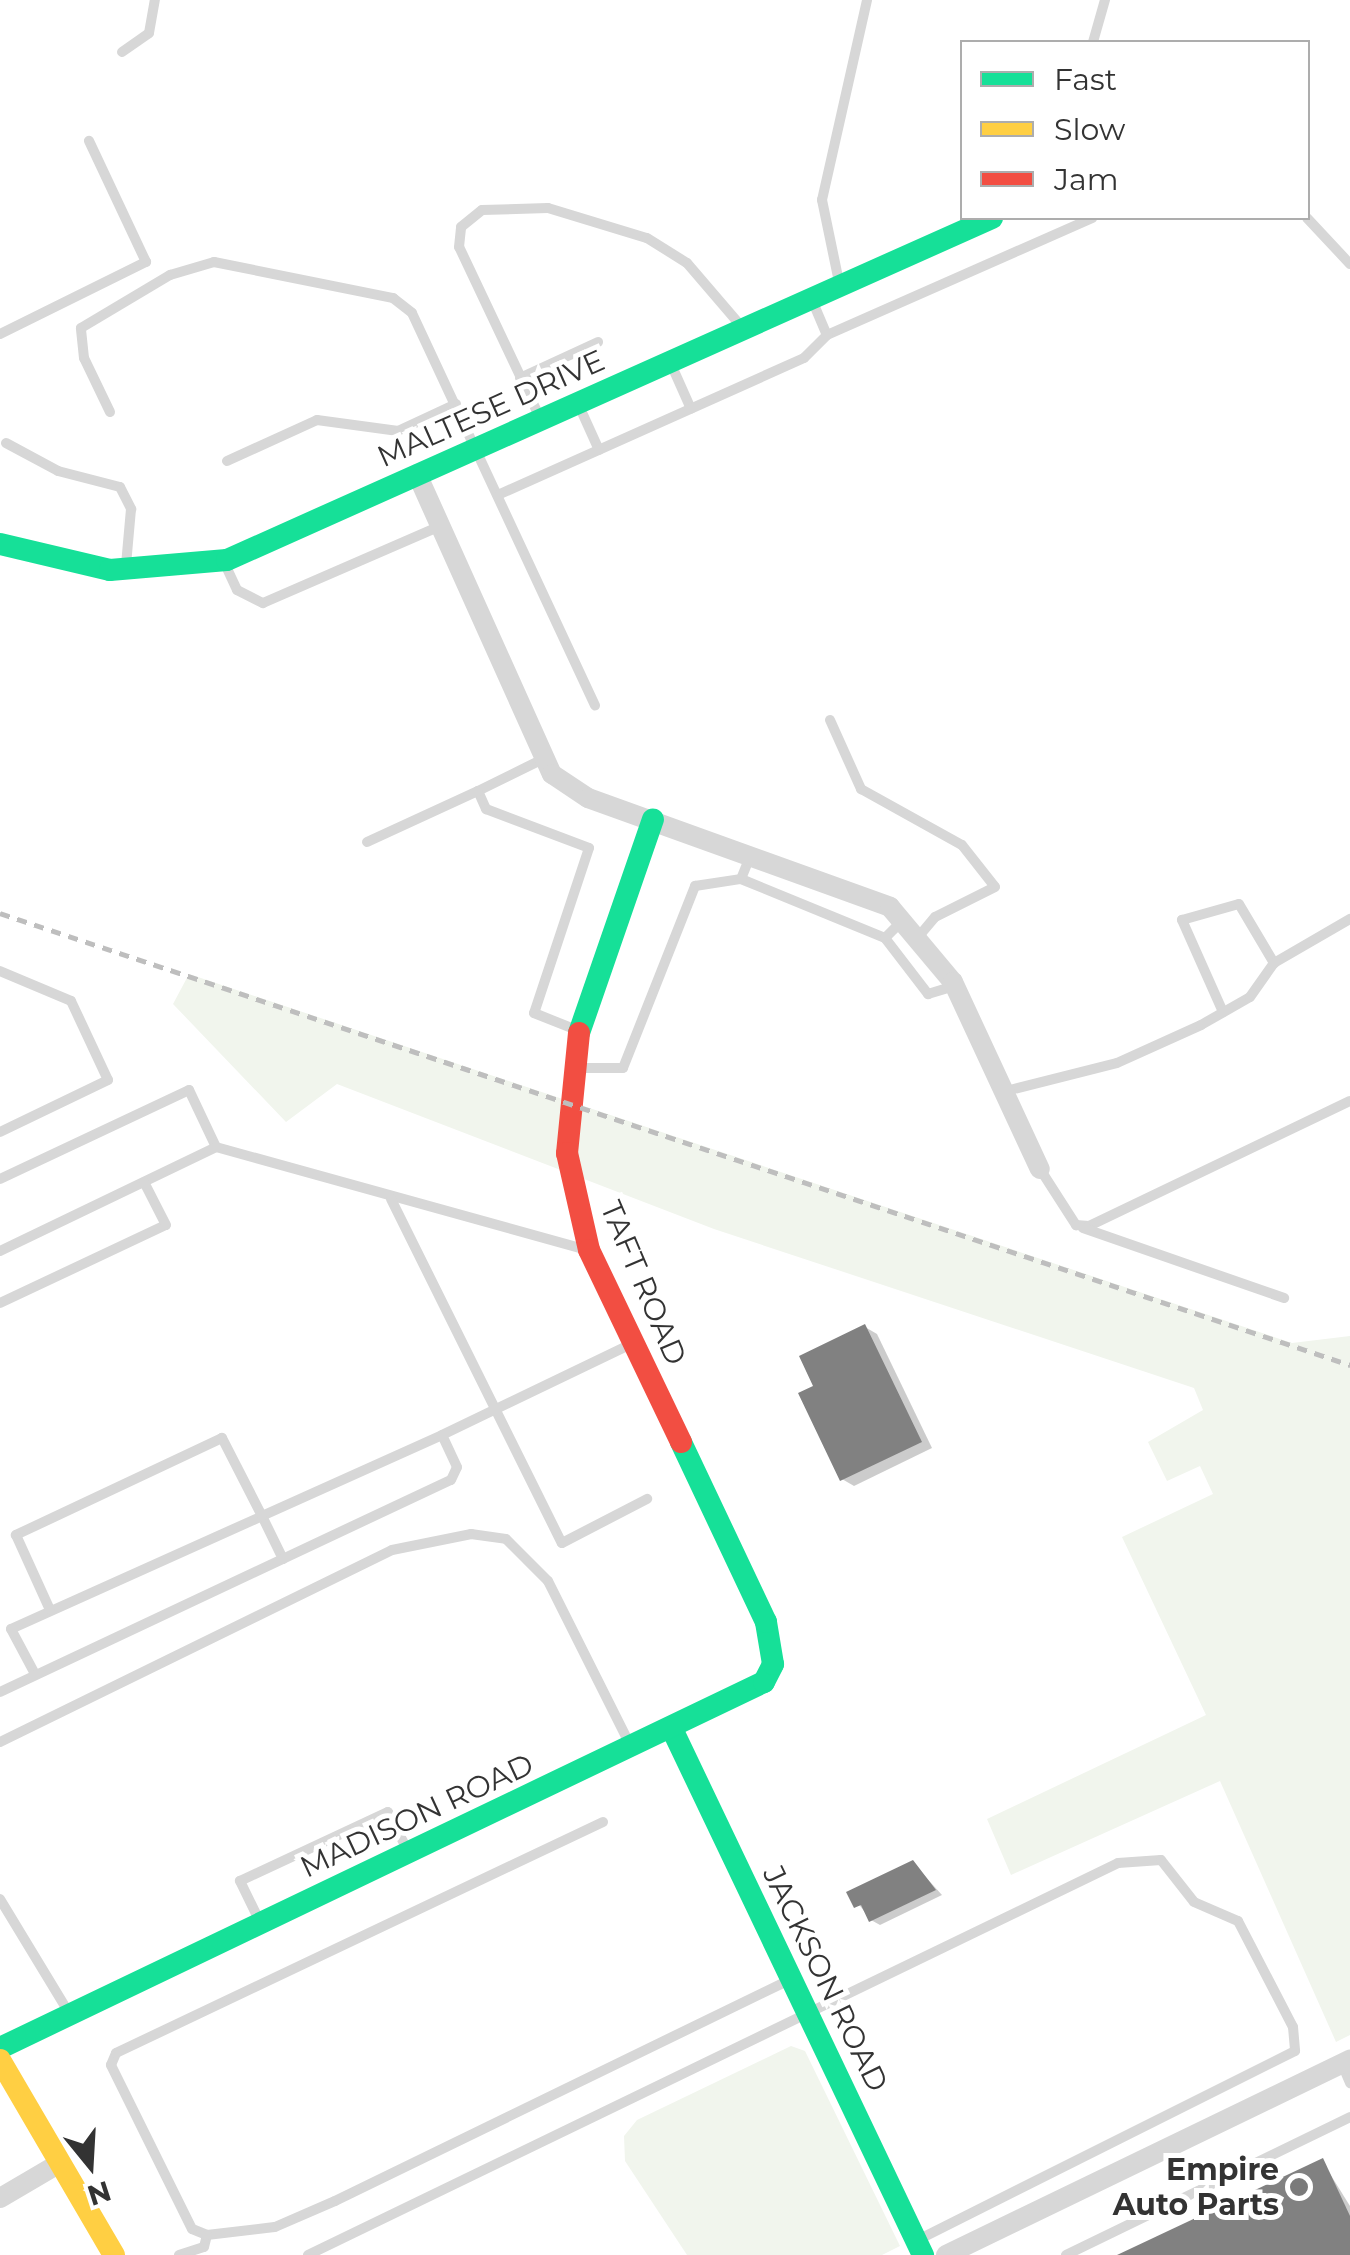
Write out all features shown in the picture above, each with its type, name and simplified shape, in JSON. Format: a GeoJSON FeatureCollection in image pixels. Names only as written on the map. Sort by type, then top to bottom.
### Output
{"type":"FeatureCollection","features":[{"type":"Feature","properties":{"kind":"street","name":"MALTESE DRIVE"},"geometry":{"type":"LineString","coordinates":[[0,544],[126,571],[224,560],[988,220]]}},
{"type":"Feature","properties":{"kind":"street"},"geometry":{"type":"LineString","coordinates":[[418,474],[545,758],[566,788],[864,891],[904,919],[920,935],[955,986],[1040,1169]]}},
{"type":"Feature","properties":{"kind":"street","name":"TAFT ROAD"},"geometry":{"type":"LineString","coordinates":[[653,819],[570,1068],[567,1152],[589,1250],[748,1585]]}},
{"type":"Feature","properties":{"kind":"street","name":"MADISON ROAD"},"geometry":{"type":"LineString","coordinates":[[0,2048],[672,1730],[764,1682],[772,1644],[748,1585]]}},
{"type":"Feature","properties":{"kind":"street","name":"JACKSON ROAD"},"geometry":{"type":"LineString","coordinates":[[672,1730],[920,2248]]}},
{"type":"Feature","properties":{"kind":"street"},"geometry":{"type":"LineString","coordinates":[[0,2060],[114,2255]]}},
{"type":"Feature","properties":{"kind":"street"},"geometry":{"type":"LineString","coordinates":[[946,2255],[1347,2069]]}},
{"type":"Feature","properties":{"kind":"street"},"geometry":{"type":"LineString","coordinates":[[0,2198],[60,2163]]}},
{"type":"Feature","properties":{"kind":"lane"},"geometry":{"type":"LineString","coordinates":[[122,52],[149,33],[155,0]]}},
{"type":"Feature","properties":{"kind":"lane"},"geometry":{"type":"LineString","coordinates":[[841,286],[822,200],[867,0]]}},
{"type":"Feature","properties":{"kind":"lane"},"geometry":{"type":"LineString","coordinates":[[1094,40],[1105,0]]}},
{"type":"Feature","properties":{"kind":"lane"},"geometry":{"type":"LineString","coordinates":[[0,334],[146,262],[89,141]]}},
{"type":"Feature","properties":{"kind":"lane"},"geometry":{"type":"LineString","coordinates":[[540,419],[459,247],[460,227],[506,204],[648,238],[687,263],[744,331]]}},
{"type":"Feature","properties":{"kind":"lane"},"geometry":{"type":"LineString","coordinates":[[500,494],[804,358],[827,335],[1087,220]]}},
{"type":"Feature","properties":{"kind":"lane"},"geometry":{"type":"LineString","coordinates":[[1309,220],[1350,264]]}},
{"type":"Feature","properties":{"kind":"lane"},"geometry":{"type":"LineString","coordinates":[[110,412],[84,358],[87,318],[214,262],[393,298],[412,313],[500,494],[560,646],[595,705]]}},
{"type":"Feature","properties":{"kind":"lane"},"geometry":{"type":"LineString","coordinates":[[812,300],[827,335]]}},
{"type":"Feature","properties":{"kind":"lane"},"geometry":{"type":"LineString","coordinates":[[520,378],[598,342]]}},
{"type":"Feature","properties":{"kind":"lane"},"geometry":{"type":"LineString","coordinates":[[670,362],[691,409]]}},
{"type":"Feature","properties":{"kind":"lane"},"geometry":{"type":"LineString","coordinates":[[578,403],[599,450]]}},
{"type":"Feature","properties":{"kind":"lane"},"geometry":{"type":"LineString","coordinates":[[227,460],[317,420],[398,431],[456,404]]}},
{"type":"Feature","properties":{"kind":"lane"},"geometry":{"type":"LineString","coordinates":[[6,442],[58,470],[120,487],[131,508],[126,571]]}},
{"type":"Feature","properties":{"kind":"lane"},"geometry":{"type":"LineString","coordinates":[[224,560],[237,590],[264,602],[441,526]]}},
{"type":"Feature","properties":{"kind":"lane"},"geometry":{"type":"LineString","coordinates":[[830,720],[861,789],[962,845],[995,887],[935,917],[920,935]]}},
{"type":"Feature","properties":{"kind":"lane"},"geometry":{"type":"LineString","coordinates":[[367,842],[545,758]]}},
{"type":"Feature","properties":{"kind":"lane"},"geometry":{"type":"LineString","coordinates":[[478,790],[486,809],[589,848],[534,1013],[580,1031]]}},
{"type":"Feature","properties":{"kind":"lane"},"geometry":{"type":"LineString","coordinates":[[740,879],[752,852]]}},
{"type":"Feature","properties":{"kind":"lane"},"geometry":{"type":"LineString","coordinates":[[570,1068],[623,1068],[694,886],[740,879],[886,938],[928,994],[955,986]]}},
{"type":"Feature","properties":{"kind":"lane"},"geometry":{"type":"LineString","coordinates":[[1223,1012],[1182,920],[1239,904],[1274,962]]}},
{"type":"Feature","properties":{"kind":"lane"},"geometry":{"type":"LineString","coordinates":[[1006,1091],[1117,1063],[1223,1012],[1250,997],[1274,962],[1350,918]]}},
{"type":"Feature","properties":{"kind":"lane"},"geometry":{"type":"LineString","coordinates":[[886,938],[904,919]]}},
{"type":"Feature","properties":{"kind":"lane"},"geometry":{"type":"LineString","coordinates":[[0,972],[71,1001],[108,1080],[0,1132]]}},
{"type":"Feature","properties":{"kind":"lane"},"geometry":{"type":"LineString","coordinates":[[0,1179],[189,1090],[216,1147]]}},
{"type":"Feature","properties":{"kind":"lane"},"geometry":{"type":"LineString","coordinates":[[1082,1227],[1350,1101]]}},
{"type":"Feature","properties":{"kind":"lane"},"geometry":{"type":"LineString","coordinates":[[0,1251],[216,1147],[391,1199],[589,1250]]}},
{"type":"Feature","properties":{"kind":"lane"},"geometry":{"type":"LineString","coordinates":[[1040,1169],[1082,1227],[1284,1298]]}},
{"type":"Feature","properties":{"kind":"lane"},"geometry":{"type":"LineString","coordinates":[[0,1303],[166,1225],[144,1182]]}},
{"type":"Feature","properties":{"kind":"lane"},"geometry":{"type":"LineString","coordinates":[[391,1199],[476,1384],[497,1409],[562,1543],[647,1499]]}},
{"type":"Feature","properties":{"kind":"lane"},"geometry":{"type":"LineString","coordinates":[[35,1674],[6,1632],[442,1435],[634,1343]]}},
{"type":"Feature","properties":{"kind":"lane"},"geometry":{"type":"LineString","coordinates":[[0,1692],[450,1480],[457,1467],[442,1435]]}},
{"type":"Feature","properties":{"kind":"lane"},"geometry":{"type":"LineString","coordinates":[[50,1610],[16,1536],[222,1438],[283,1558]]}},
{"type":"Feature","properties":{"kind":"lane"},"geometry":{"type":"LineString","coordinates":[[0,1742],[392,1550],[471,1534],[506,1539],[548,1581],[632,1748]]}},
{"type":"Feature","properties":{"kind":"lane"},"geometry":{"type":"LineString","coordinates":[[260,1922],[240,1881],[388,1812],[408,1852]]}},
{"type":"Feature","properties":{"kind":"lane"},"geometry":{"type":"LineString","coordinates":[[602,1822],[116,2054],[111,2065],[192,2229],[207,2235],[275,2227],[335,2202],[792,1978]]}},
{"type":"Feature","properties":{"kind":"lane"},"geometry":{"type":"LineString","coordinates":[[308,2255],[1142,1855],[1161,1860],[1194,1902],[1238,1921],[1259,1954],[1295,2052],[920,2248]]}},
{"type":"Feature","properties":{"kind":"lane"},"geometry":{"type":"LineString","coordinates":[[0,1899],[70,2014]]}},
{"type":"Feature","properties":{"kind":"lane"},"geometry":{"type":"LineString","coordinates":[[1066,2255],[1350,2117]]}},
{"type":"Feature","properties":{"kind":"lane"},"geometry":{"type":"LineString","coordinates":[[179,2255],[204,2247],[207,2235]]}},
{"type":"Feature","properties":{"kind":"shaded area"},"geometry":{"type":"Polygon","coordinates":[[[189,974],[1292,1343],[1350,1336],[1350,2035],[1336,2042],[1220,1781],[1011,1875],[987,1819],[1206,1715],[1122,1537],[1213,1494],[1200,1466],[1167,1481],[1148,1442],[1203,1410],[1194,1388],[714,1229],[337,1084],[286,1122],[173,1004],[189,974]]]}},
{"type":"Feature","properties":{"kind":"shaded area"},"geometry":{"type":"Polygon","coordinates":[[[791,2046],[805,2051],[900,2246],[882,2255],[687,2255],[625,2161],[624,2136],[637,2120],[791,2046]]]}},
{"type":"Feature","properties":{"kind":"building"},"geometry":{"type":"Polygon","coordinates":[[[865,1324],[922,1442],[840,1481],[798,1393],[813,1386],[799,1356],[865,1324]]]}},
{"type":"Feature","properties":{"kind":"building"},"geometry":{"type":"Polygon","coordinates":[[[913,1860],[936,1890],[869,1922],[861,1905],[854,1908],[846,1892],[913,1860]]]}},
{"type":"Feature","properties":{"kind":"building","name":"Empire Auto Parts"},"geometry":{"type":"Polygon","coordinates":[[[1323,2158],[1350,2216],[1350,2255],[1117,2255],[1323,2158]]]}},
{"type":"Feature","properties":{"kind":"railway"},"geometry":{"type":"LineString","coordinates":[[0,913],[1350,1365]]}},
{"type":"Feature","properties":{"kind":"traffic: fast"},"geometry":{"type":"LineString","coordinates":[[0,544],[110,570],[227,560],[988,220]]}},
{"type":"Feature","properties":{"kind":"traffic: fast"},"geometry":{"type":"LineString","coordinates":[[579,1033],[653,819]]}},
{"type":"Feature","properties":{"kind":"traffic: fast"},"geometry":{"type":"LineString","coordinates":[[0,2048],[764,1682],[773,1664],[766,1622],[681,1442]]}},
{"type":"Feature","properties":{"kind":"traffic: fast"},"geometry":{"type":"LineString","coordinates":[[672,1729],[923,2255]]}},
{"type":"Feature","properties":{"kind":"traffic: slow"},"geometry":{"type":"LineString","coordinates":[[0,2060],[114,2255]]}},
{"type":"Feature","properties":{"kind":"traffic: jam"},"geometry":{"type":"LineString","coordinates":[[579,1033],[567,1153],[589,1250],[681,1442]]}},
{"type":"Feature","properties":{"kind":"place","name":"Empire Auto Parts"},"geometry":{"type":"Point","coordinates":[1299,2187]}}]}
